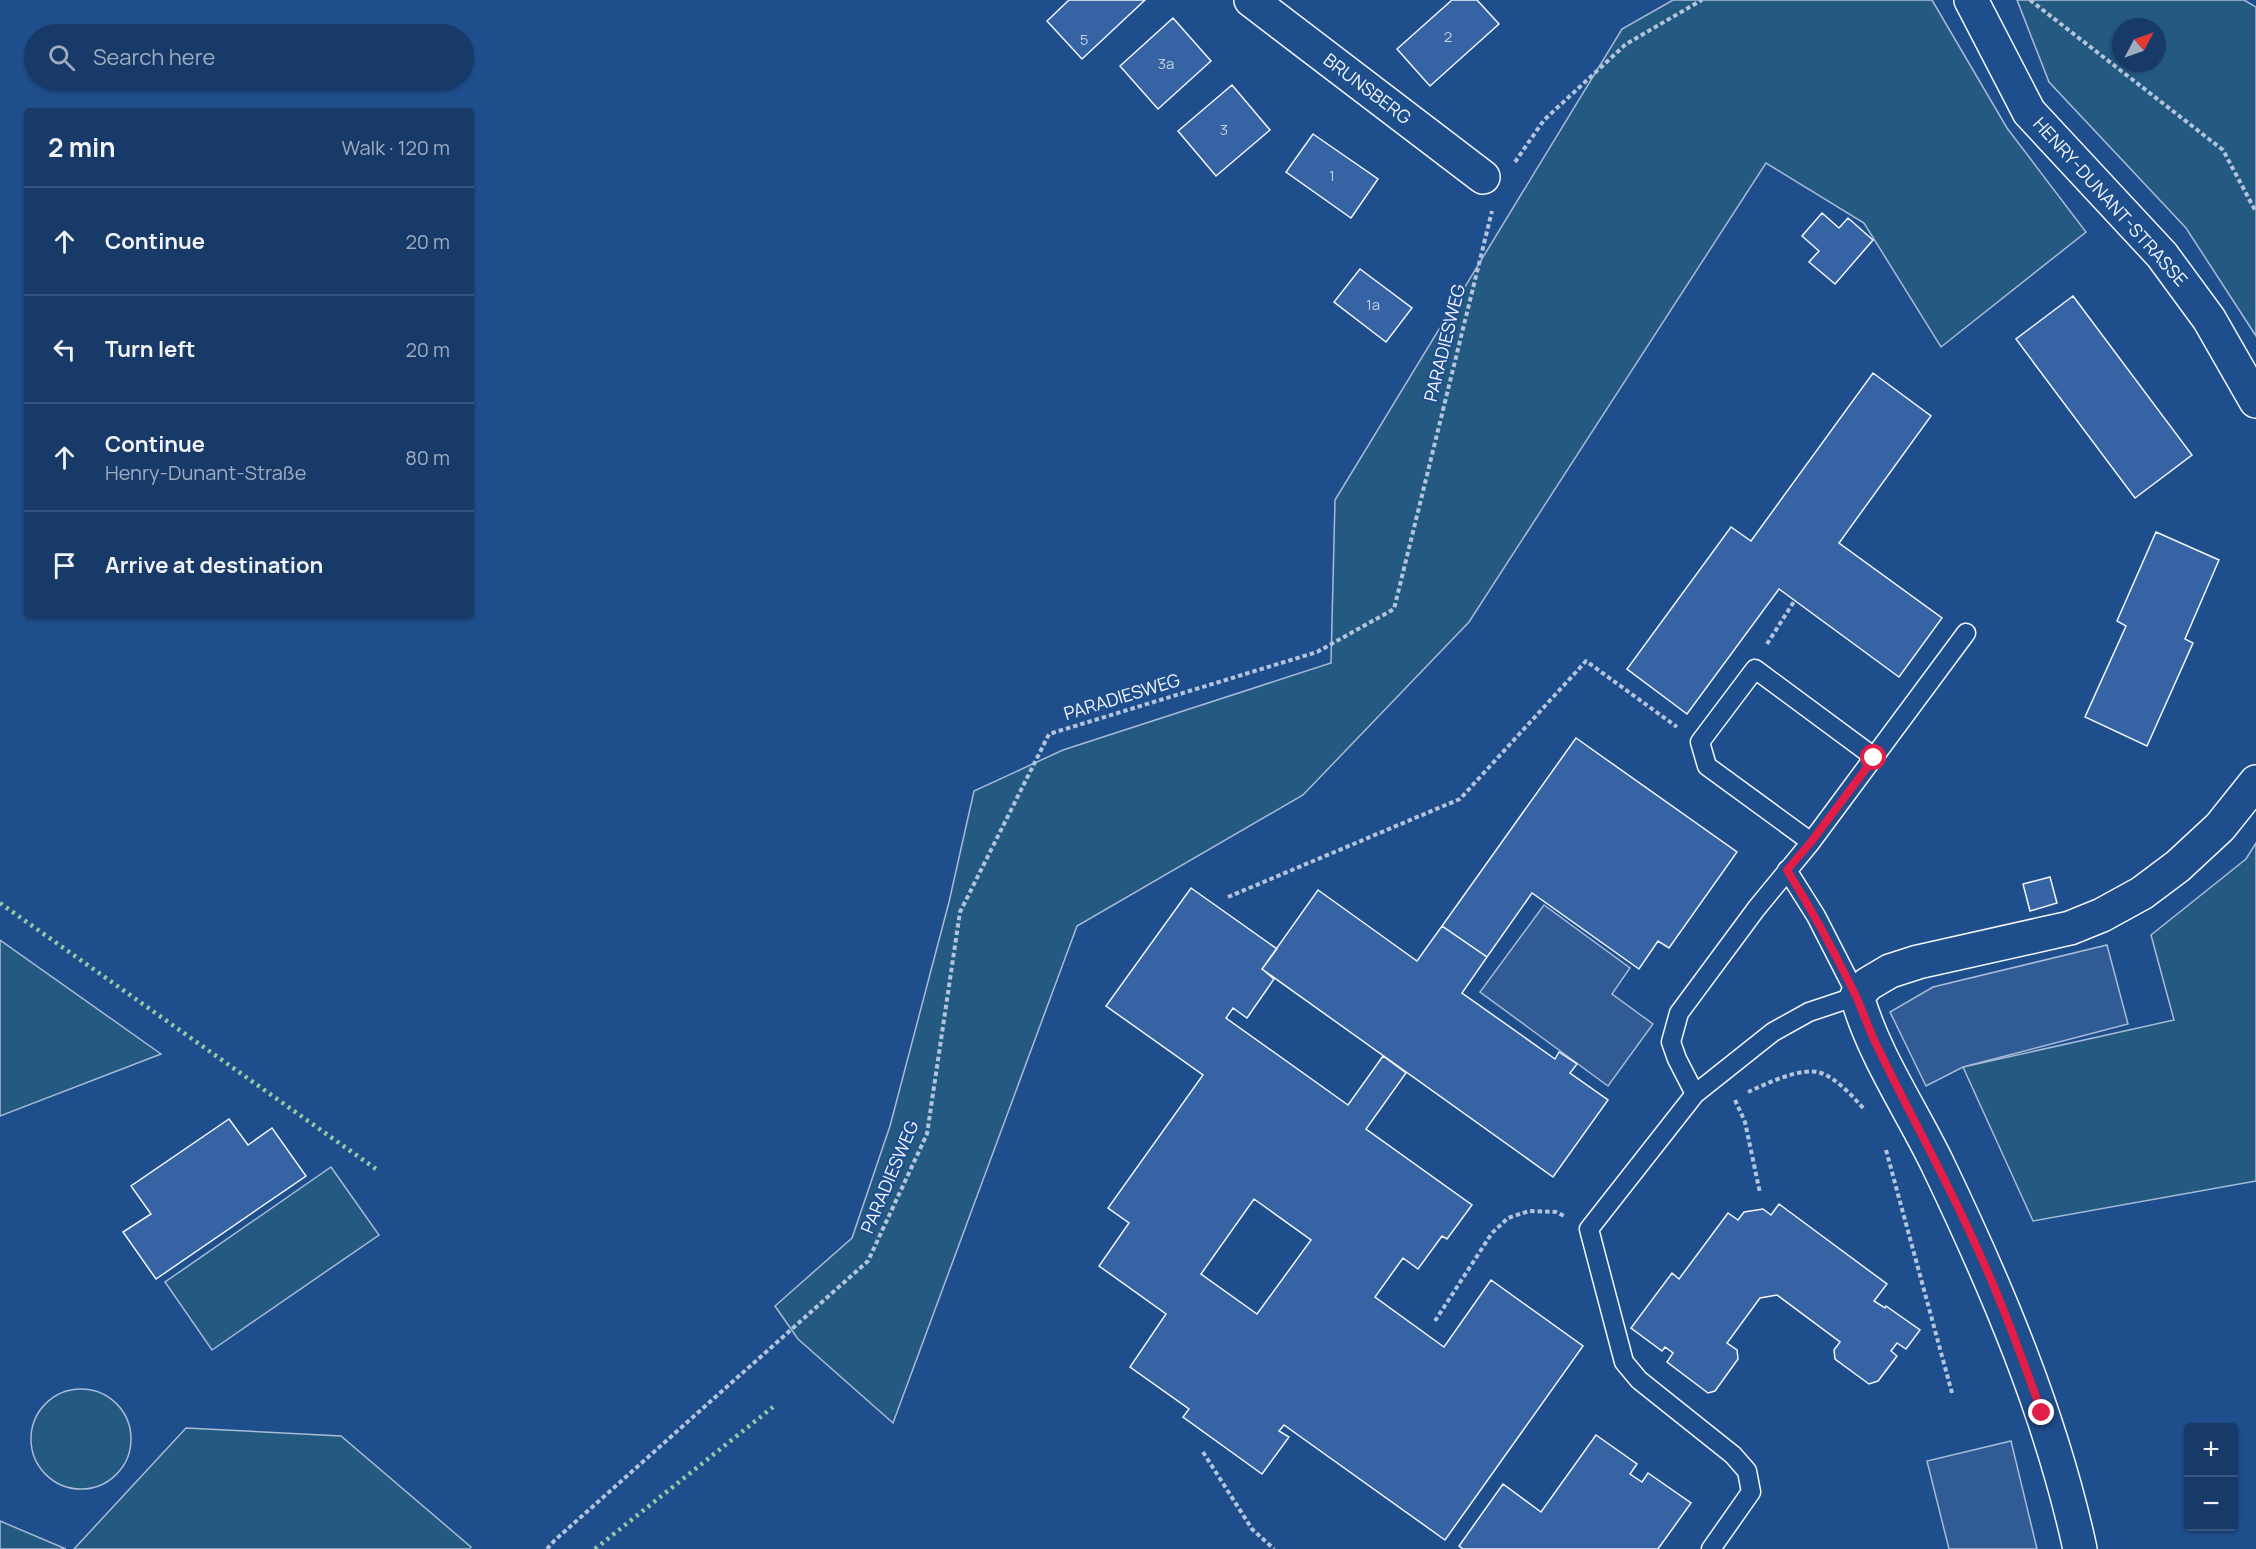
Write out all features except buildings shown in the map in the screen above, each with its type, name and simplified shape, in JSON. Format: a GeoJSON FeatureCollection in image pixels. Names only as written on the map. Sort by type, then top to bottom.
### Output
{"type":"FeatureCollection","features":[{"type":"Feature","properties":{"kind":"street","name":"BRUNSBERG"},"geometry":{"type":"LineString","coordinates":[[1251,0],[1497,172]]}},
{"type":"Feature","properties":{"kind":"street","name":"HENRY-DUNANT-STRASSE"},"geometry":{"type":"LineString","coordinates":[[1971,0],[2029,112],[2162,255],[2209,319],[2256,400]]}},
{"type":"Feature","properties":{"kind":"street"},"geometry":{"type":"LineString","coordinates":[[2080,1549],[2072,1512],[2042,1413],[2009,1323],[1937,1162],[1878,1049],[1857,996],[1868,984],[1890,971],[1918,962],[2070,928],[2122,904],[2142,893],[2178,866],[2220,827],[2256,782]]}},
{"type":"Feature","properties":{"kind":"lane"},"geometry":{"type":"LineString","coordinates":[[1695,1094],[1671,1042],[1679,1013],[1787,870],[1811,842],[1966,633]]}},
{"type":"Feature","properties":{"kind":"lane"},"geometry":{"type":"LineString","coordinates":[[1811,842],[1707,766],[1700,742],[1755,669],[1874,758]]}},
{"type":"Feature","properties":{"kind":"lane"},"geometry":{"type":"LineString","coordinates":[[1711,1549],[1751,1492],[1747,1471],[1733,1455],[1639,1380],[1624,1362],[1589,1229],[1695,1094],[1773,1032],[1809,1012],[1857,996],[1816,916],[1787,870]]}},
{"type":"Feature","properties":{"kind":"path"},"geometry":{"type":"LineString","coordinates":[[1497,172],[1544,120],[1626,44],[1702,0]]}},
{"type":"Feature","properties":{"kind":"path"},"geometry":{"type":"LineString","coordinates":[[2030,0],[2223,150],[2256,212]]}},
{"type":"Feature","properties":{"kind":"path","name":"PARADIESWEG"},"geometry":{"type":"LineString","coordinates":[[547,1549],[868,1261],[927,1134],[960,912],[1049,734],[1317,652],[1394,609],[1493,208]]}},
{"type":"Feature","properties":{"kind":"path"},"geometry":{"type":"LineString","coordinates":[[1755,669],[1773,632],[1795,600]]}},
{"type":"Feature","properties":{"kind":"path"},"geometry":{"type":"LineString","coordinates":[[1228,897],[1460,800],[1586,661],[1700,742]]}},
{"type":"Feature","properties":{"kind":"path"},"geometry":{"type":"LineString","coordinates":[[1760,1193],[1745,1122],[1734,1098],[1778,1079],[1805,1072],[1820,1072],[1842,1086],[1867,1112]]}},
{"type":"Feature","properties":{"kind":"path"},"geometry":{"type":"LineString","coordinates":[[1886,1148],[1952,1393]]}},
{"type":"Feature","properties":{"kind":"path"},"geometry":{"type":"LineString","coordinates":[[1435,1321],[1492,1233],[1508,1218],[1529,1211],[1556,1212],[1589,1229]]}},
{"type":"Feature","properties":{"kind":"path"},"geometry":{"type":"LineString","coordinates":[[1203,1452],[1252,1529],[1274,1549]]}},
{"type":"Feature","properties":{"kind":"shaded area"},"geometry":{"type":"Polygon","coordinates":[[[1673,0],[1932,0],[2007,128],[2086,232],[1941,347],[1864,223],[1766,163],[1469,622],[1303,795],[1077,926],[893,1423],[798,1339],[775,1306],[852,1238],[890,1126],[949,902],[974,791],[1063,750],[1331,663],[1335,500],[1622,29],[1673,0]]]}},
{"type":"Feature","properties":{"kind":"shaded area"},"geometry":{"type":"Polygon","coordinates":[[[2017,0],[2244,0],[2256,7],[2256,336],[2186,228],[2049,82],[2017,0]]]}},
{"type":"Feature","properties":{"kind":"shaded area"},"geometry":{"type":"Polygon","coordinates":[[[2256,843],[2256,1181],[2033,1221],[1963,1067],[2174,1020],[2151,935],[2246,859],[2256,843]]]}},
{"type":"Feature","properties":{"kind":"shaded area"},"geometry":{"type":"Polygon","coordinates":[[[1544,905],[1630,968],[1612,994],[1653,1024],[1608,1086],[1480,992],[1544,905]]]}},
{"type":"Feature","properties":{"kind":"shaded area"},"geometry":{"type":"Polygon","coordinates":[[[0,940],[161,1054],[0,1116],[0,940]]]}},
{"type":"Feature","properties":{"kind":"shaded area"},"geometry":{"type":"Polygon","coordinates":[[[2107,945],[2128,1024],[1963,1067],[1926,1086],[1890,1012],[1933,987],[2107,945]]]}},
{"type":"Feature","properties":{"kind":"shaded area"},"geometry":{"type":"Polygon","coordinates":[[[331,1167],[379,1235],[212,1350],[165,1282],[331,1167]]]}},
{"type":"Feature","properties":{"kind":"shaded area"},"geometry":{"type":"Polygon","coordinates":[[[81,1389],[100,1393],[116,1404],[127,1420],[131,1439],[127,1458],[116,1474],[100,1485],[81,1489],[62,1485],[46,1474],[35,1458],[31,1439],[35,1420],[46,1404],[62,1393],[81,1389]]]}},
{"type":"Feature","properties":{"kind":"shaded area"},"geometry":{"type":"Polygon","coordinates":[[[186,1428],[341,1436],[471,1547],[469,1549],[74,1549],[186,1428]]]}},
{"type":"Feature","properties":{"kind":"shaded area"},"geometry":{"type":"Polygon","coordinates":[[[2011,1441],[2037,1549],[1949,1549],[1927,1461],[2011,1441]]]}},
{"type":"Feature","properties":{"kind":"shaded area"},"geometry":{"type":"Polygon","coordinates":[[[0,1521],[66,1549],[0,1549],[0,1521]]]}},
{"type":"Feature","properties":{"kind":"hedge"},"geometry":{"type":"LineString","coordinates":[[0,903],[376,1169]]}},
{"type":"Feature","properties":{"kind":"hedge"},"geometry":{"type":"LineString","coordinates":[[595,1549],[773,1407]]}},
{"type":"Feature","properties":{"kind":"route"},"geometry":{"type":"LineString","coordinates":[[1874,758],[1787,870],[1816,916],[1857,996],[1878,1049],[1937,1162],[2009,1323],[2042,1413]]}}]}
